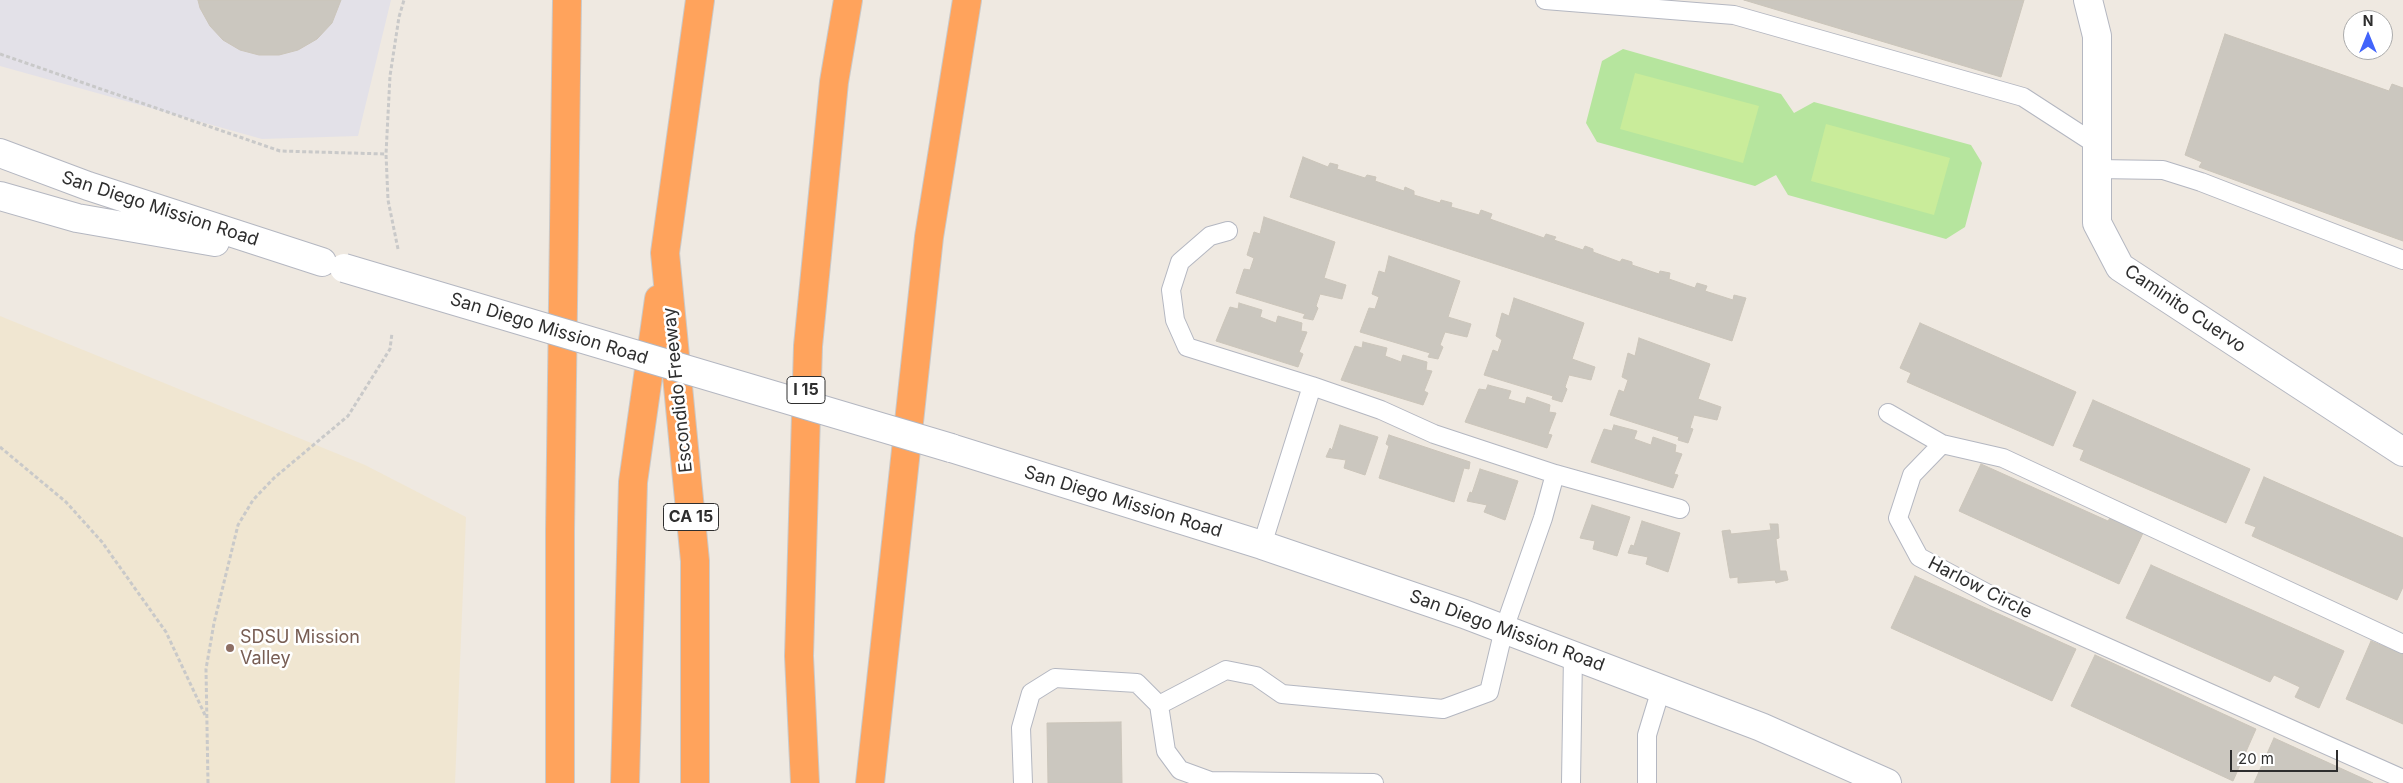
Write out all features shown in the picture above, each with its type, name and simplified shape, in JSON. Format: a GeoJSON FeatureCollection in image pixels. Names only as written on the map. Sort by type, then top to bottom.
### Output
{"type":"FeatureCollection","features":[{"type":"Feature","properties":{"kind":"highway"},"geometry":{"type":"LineString","coordinates":[[560,783],[560,531],[567,0]]}},
{"type":"Feature","properties":{"kind":"highway","name":"Escondido Freeway"},"geometry":{"type":"LineString","coordinates":[[695,783],[695,561],[665,253],[700,0]]}},
{"type":"Feature","properties":{"kind":"highway","name":"I 15"},"geometry":{"type":"LineString","coordinates":[[805,783],[799,656],[808,346],[834,82],[848,0]]}},
{"type":"Feature","properties":{"kind":"highway"},"geometry":{"type":"LineString","coordinates":[[870,783],[929,237],[966,0]]}},
{"type":"Feature","properties":{"kind":"highway"},"geometry":{"type":"LineString","coordinates":[[625,783],[633,482],[665,253]]}},
{"type":"Feature","properties":{"kind":"main road","name":"Caminito Cuervo"},"geometry":{"type":"LineString","coordinates":[[2088,0],[2097,36],[2097,223],[2120,267],[2403,452]]}},
{"type":"Feature","properties":{"kind":"main road","name":"San Diego Mission Road"},"geometry":{"type":"LineString","coordinates":[[0,153],[88,186],[322,262],[77,218],[0,196]]}},
{"type":"Feature","properties":{"kind":"main road","name":"San Diego Mission Road"},"geometry":{"type":"LineString","coordinates":[[344,268],[951,448],[1262,545],[1504,629],[1761,727],[1887,783]]}},
{"type":"Feature","properties":{"kind":"lane"},"geometry":{"type":"LineString","coordinates":[[1545,0],[1734,15],[2023,97],[2097,157],[2163,170],[2201,182],[2403,260]]}},
{"type":"Feature","properties":{"kind":"lane"},"geometry":{"type":"LineString","coordinates":[[1228,231],[1210,236],[1180,262],[1171,290],[1175,320],[1186,347],[1312,386],[1381,410],[1434,434],[1556,474],[1680,509]]}},
{"type":"Feature","properties":{"kind":"lane"},"geometry":{"type":"LineString","coordinates":[[1262,545],[1312,386]]}},
{"type":"Feature","properties":{"kind":"lane"},"geometry":{"type":"LineString","coordinates":[[1888,413],[1942,444],[2003,458],[2403,644]]}},
{"type":"Feature","properties":{"kind":"lane","name":"Harlow Circle"},"geometry":{"type":"LineString","coordinates":[[1942,444],[1912,475],[1898,518],[1919,557],[1994,598],[2403,779]]}},
{"type":"Feature","properties":{"kind":"lane"},"geometry":{"type":"LineString","coordinates":[[1159,704],[1226,670],[1256,676],[1282,694],[1443,709],[1489,692],[1504,629],[1543,518],[1556,474]]}},
{"type":"Feature","properties":{"kind":"lane"},"geometry":{"type":"LineString","coordinates":[[1571,783],[1573,656]]}},
{"type":"Feature","properties":{"kind":"lane"},"geometry":{"type":"LineString","coordinates":[[1022,783],[1021,728],[1031,693],[1055,678],[1136,683],[1159,704],[1166,751],[1180,770],[1210,781],[1374,783]]}},
{"type":"Feature","properties":{"kind":"lane"},"geometry":{"type":"LineString","coordinates":[[1647,783],[1647,735],[1660,689]]}},
{"type":"Feature","properties":{"kind":"path"},"geometry":{"type":"LineString","coordinates":[[399,257],[388,200],[386,154],[390,76],[399,17],[404,0]]}},
{"type":"Feature","properties":{"kind":"path"},"geometry":{"type":"LineString","coordinates":[[0,54],[280,151],[386,154]]}},
{"type":"Feature","properties":{"kind":"path"},"geometry":{"type":"LineString","coordinates":[[208,783],[205,716],[206,669],[214,623],[238,525],[253,500],[274,478],[348,416],[390,349],[392,333]]}},
{"type":"Feature","properties":{"kind":"path"},"geometry":{"type":"LineString","coordinates":[[0,447],[66,502],[102,542],[166,632],[205,716]]}},
{"type":"Feature","properties":{"kind":"shaded area"},"geometry":{"type":"Polygon","coordinates":[[[0,0],[391,0],[358,136],[262,139],[0,66],[0,0]]]}},
{"type":"Feature","properties":{"kind":"shaded area","name":"SDSU Mission Valley"},"geometry":{"type":"Polygon","coordinates":[[[0,316],[365,465],[466,517],[455,783],[0,783],[0,316]]]}},
{"type":"Feature","properties":{"kind":"green space"},"geometry":{"type":"Polygon","coordinates":[[[1623,49],[1781,94],[1794,113],[1814,102],[1971,145],[1982,163],[1965,227],[1946,239],[1788,195],[1776,175],[1755,186],[1597,142],[1586,123],[1602,61],[1623,49]]]}},
{"type":"Feature","properties":{"kind":"green space"},"geometry":{"type":"Polygon","coordinates":[[[1635,73],[1759,106],[1743,163],[1620,129],[1635,73]]]}},
{"type":"Feature","properties":{"kind":"green space"},"geometry":{"type":"Polygon","coordinates":[[[1826,124],[1950,158],[1934,215],[1811,181],[1826,124]]]}},
{"type":"Feature","properties":{"kind":"building"},"geometry":{"type":"Polygon","coordinates":[[[198,0],[341,0],[332,23],[317,39],[298,50],[279,55],[259,55],[240,50],[223,40],[210,26],[200,8],[198,0]]]}},
{"type":"Feature","properties":{"kind":"building"},"geometry":{"type":"Polygon","coordinates":[[[1744,0],[2024,0],[2001,77],[1744,0]]]}},
{"type":"Feature","properties":{"kind":"building"},"geometry":{"type":"Polygon","coordinates":[[[2225,34],[2389,91],[2392,84],[2403,88],[2403,241],[2199,167],[2202,162],[2185,155],[2225,34]]]}},
{"type":"Feature","properties":{"kind":"building"},"geometry":{"type":"Polygon","coordinates":[[[1303,157],[1328,167],[1330,163],[1338,165],[1337,169],[1365,178],[1367,175],[1376,177],[1375,181],[1404,191],[1405,187],[1414,191],[1414,195],[1440,203],[1441,200],[1452,203],[1451,207],[1479,215],[1481,210],[1492,214],[1490,219],[1544,238],[1546,234],[1556,237],[1554,240],[1583,250],[1585,246],[1593,249],[1593,252],[1620,262],[1622,259],[1632,262],[1632,265],[1659,274],[1660,271],[1670,273],[1669,279],[1695,288],[1697,283],[1707,286],[1705,291],[1733,300],[1734,295],[1746,298],[1732,341],[1290,197],[1303,157]]]}},
{"type":"Feature","properties":{"kind":"building"},"geometry":{"type":"Polygon","coordinates":[[[1264,217],[1335,242],[1324,278],[1346,285],[1342,299],[1320,294],[1316,306],[1318,308],[1313,320],[1303,318],[1305,314],[1236,293],[1244,269],[1250,270],[1254,258],[1247,255],[1254,232],[1260,234],[1264,217]]]}},
{"type":"Feature","properties":{"kind":"building"},"geometry":{"type":"Polygon","coordinates":[[[1389,256],[1460,281],[1448,317],[1471,324],[1467,337],[1445,332],[1440,345],[1443,347],[1438,359],[1428,357],[1430,353],[1360,332],[1369,308],[1375,309],[1379,297],[1372,294],[1379,271],[1385,273],[1389,256]]]}},
{"type":"Feature","properties":{"kind":"building"},"geometry":{"type":"Polygon","coordinates":[[[1514,298],[1584,323],[1572,359],[1595,367],[1591,380],[1569,375],[1565,387],[1567,389],[1562,402],[1552,399],[1553,396],[1484,375],[1493,350],[1498,352],[1502,340],[1496,336],[1502,313],[1509,316],[1514,298]]]}},
{"type":"Feature","properties":{"kind":"building"},"geometry":{"type":"Polygon","coordinates":[[[1239,303],[1262,310],[1260,317],[1276,323],[1278,316],[1302,323],[1301,331],[1307,332],[1299,352],[1303,354],[1298,367],[1216,341],[1230,307],[1238,309],[1239,303]]]}},
{"type":"Feature","properties":{"kind":"building"},"geometry":{"type":"Polygon","coordinates":[[[1920,323],[2076,392],[2053,446],[1907,382],[1911,373],[1900,368],[1920,323]]]}},
{"type":"Feature","properties":{"kind":"building"},"geometry":{"type":"Polygon","coordinates":[[[1639,338],[1710,364],[1698,399],[1721,407],[1717,420],[1694,415],[1690,428],[1693,429],[1688,443],[1678,440],[1679,437],[1610,415],[1619,390],[1624,392],[1628,380],[1622,377],[1628,353],[1635,356],[1639,338]]]}},
{"type":"Feature","properties":{"kind":"building"},"geometry":{"type":"Polygon","coordinates":[[[1363,342],[1387,348],[1385,356],[1401,362],[1403,355],[1427,362],[1426,370],[1432,371],[1424,391],[1428,393],[1423,405],[1341,380],[1355,346],[1362,348],[1363,342]]]}},
{"type":"Feature","properties":{"kind":"building"},"geometry":{"type":"Polygon","coordinates":[[[1488,385],[1511,391],[1508,399],[1525,404],[1527,397],[1550,405],[1549,412],[1556,413],[1548,434],[1552,435],[1547,448],[1465,422],[1479,389],[1486,390],[1488,385]]]}},
{"type":"Feature","properties":{"kind":"building"},"geometry":{"type":"Polygon","coordinates":[[[2093,400],[2250,469],[2226,523],[2080,460],[2084,450],[2073,446],[2093,400]]]}},
{"type":"Feature","properties":{"kind":"building"},"geometry":{"type":"Polygon","coordinates":[[[1340,425],[1378,437],[1365,475],[1344,468],[1346,460],[1326,457],[1330,448],[1332,450],[1340,425]]]}},
{"type":"Feature","properties":{"kind":"building"},"geometry":{"type":"Polygon","coordinates":[[[1614,425],[1637,431],[1634,439],[1651,445],[1653,437],[1676,445],[1675,452],[1682,454],[1674,474],[1678,475],[1673,488],[1591,462],[1604,429],[1612,431],[1614,425]]]}},
{"type":"Feature","properties":{"kind":"building"},"geometry":{"type":"Polygon","coordinates":[[[1389,435],[1470,462],[1469,469],[1464,468],[1454,502],[1379,478],[1389,446],[1386,444],[1389,435]]]}},
{"type":"Feature","properties":{"kind":"building"},"geometry":{"type":"Polygon","coordinates":[[[1981,464],[2108,521],[2110,518],[2143,533],[2119,584],[1959,511],[1981,464]]]}},
{"type":"Feature","properties":{"kind":"building"},"geometry":{"type":"Polygon","coordinates":[[[1480,469],[1518,481],[1505,520],[1484,512],[1487,505],[1467,501],[1470,492],[1472,493],[1480,469]]]}},
{"type":"Feature","properties":{"kind":"building"},"geometry":{"type":"Polygon","coordinates":[[[2264,477],[2403,538],[2403,587],[2397,600],[2252,536],[2256,527],[2245,523],[2264,477]]]}},
{"type":"Feature","properties":{"kind":"building"},"geometry":{"type":"Polygon","coordinates":[[[1592,505],[1630,517],[1617,556],[1593,549],[1595,541],[1580,538],[1592,505]]]}},
{"type":"Feature","properties":{"kind":"building"},"geometry":{"type":"Polygon","coordinates":[[[1642,521],[1680,533],[1668,572],[1646,564],[1648,557],[1628,553],[1631,545],[1634,546],[1642,521]]]}},
{"type":"Feature","properties":{"kind":"building"},"geometry":{"type":"Polygon","coordinates":[[[1770,524],[1778,524],[1779,538],[1776,539],[1780,571],[1786,571],[1788,580],[1776,583],[1775,580],[1738,583],[1738,577],[1730,578],[1722,531],[1730,530],[1731,534],[1771,530],[1770,524]]]}},
{"type":"Feature","properties":{"kind":"building"},"geometry":{"type":"Polygon","coordinates":[[[2151,565],[2344,651],[2319,708],[2295,697],[2300,687],[2274,675],[2270,682],[2126,618],[2151,565]]]}},
{"type":"Feature","properties":{"kind":"building"},"geometry":{"type":"Polygon","coordinates":[[[1915,576],[2076,649],[2052,701],[1891,628],[1915,576]]]}},
{"type":"Feature","properties":{"kind":"building"},"geometry":{"type":"Polygon","coordinates":[[[2371,641],[2403,654],[2403,724],[2346,699],[2371,641]]]}},
{"type":"Feature","properties":{"kind":"building"},"geometry":{"type":"Polygon","coordinates":[[[2095,655],[2256,729],[2233,781],[2071,706],[2095,655]]]}},
{"type":"Feature","properties":{"kind":"building"},"geometry":{"type":"Polygon","coordinates":[[[1121,722],[1122,783],[1048,783],[1047,723],[1121,722]]]}},
{"type":"Feature","properties":{"kind":"building"},"geometry":{"type":"Polygon","coordinates":[[[2274,738],[2373,783],[2254,783],[2274,738]]]}},
{"type":"Feature","properties":{"kind":"place","name":"SDSU Mission Valley"},"geometry":{"type":"Point","coordinates":[230,648]}}]}
